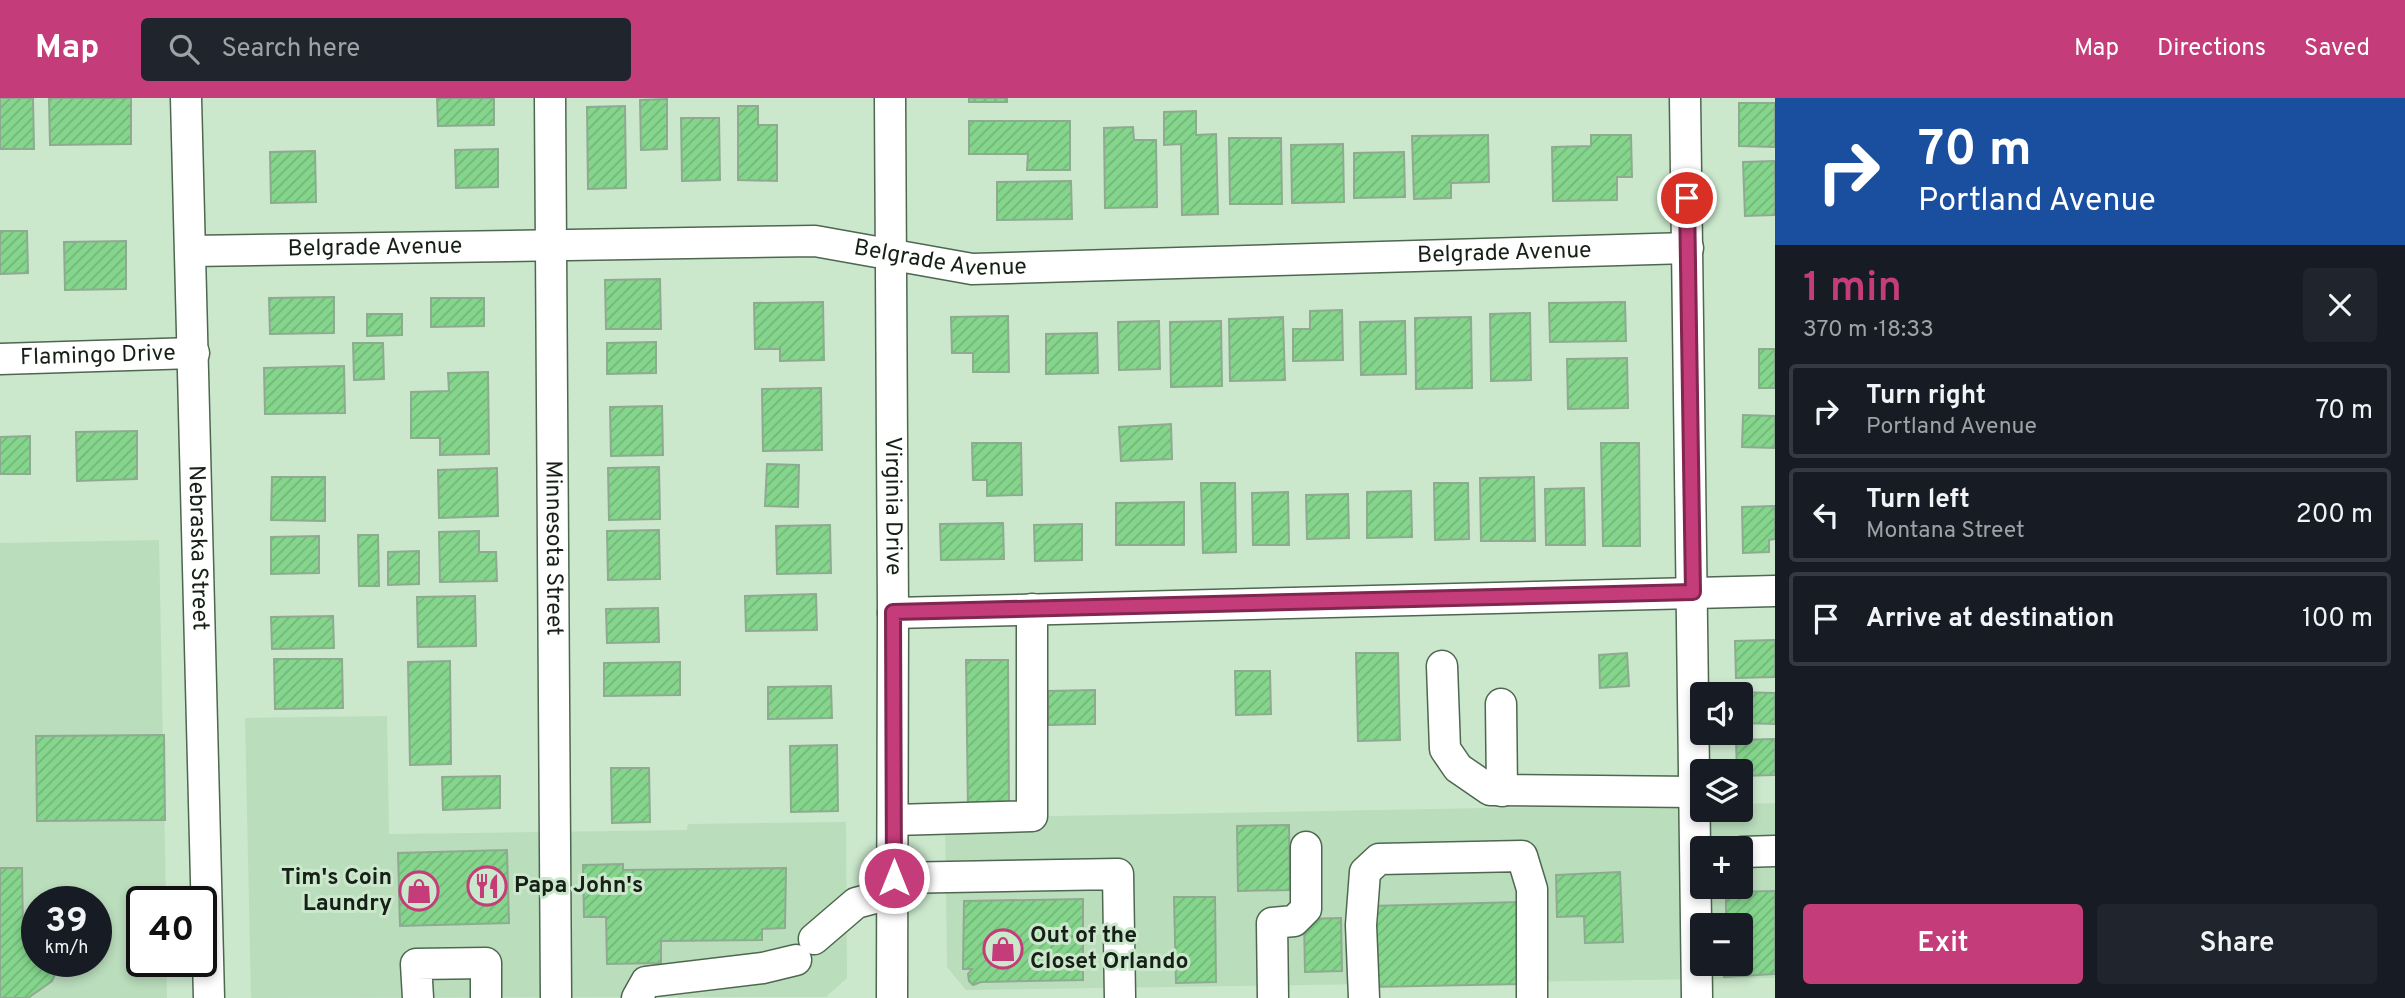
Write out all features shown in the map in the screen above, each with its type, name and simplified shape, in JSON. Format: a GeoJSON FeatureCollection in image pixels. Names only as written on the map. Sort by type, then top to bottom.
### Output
{"type":"FeatureCollection","features":[{"type":"Feature","properties":{"kind":"street","name":"Nebraska Street"},"geometry":{"type":"LineString","coordinates":[[186,98],[209,998]]}},
{"type":"Feature","properties":{"kind":"street","name":"Minnesota Street"},"geometry":{"type":"LineString","coordinates":[[550,98],[556,998]]}},
{"type":"Feature","properties":{"kind":"street","name":"Virginia Drive"},"geometry":{"type":"LineString","coordinates":[[890,98],[894,820],[892,998]]}},
{"type":"Feature","properties":{"kind":"street"},"geometry":{"type":"LineString","coordinates":[[1685,98],[1695,759]]}},
{"type":"Feature","properties":{"kind":"street","name":"Belgrade Avenue"},"geometry":{"type":"LineString","coordinates":[[191,251],[815,241],[972,269],[1688,248]]}},
{"type":"Feature","properties":{"kind":"street","name":"Flamingo Drive"},"geometry":{"type":"LineString","coordinates":[[0,359],[194,353]]}},
{"type":"Feature","properties":{"kind":"street"},"geometry":{"type":"LineString","coordinates":[[893,612],[1775,591]]}},
{"type":"Feature","properties":{"kind":"street"},"geometry":{"type":"LineString","coordinates":[[894,820],[1032,816],[1032,609]]}},
{"type":"Feature","properties":{"kind":"street"},"geometry":{"type":"LineString","coordinates":[[1442,666],[1445,749],[1458,768],[1490,790],[1690,792]]}},
{"type":"Feature","properties":{"kind":"street"},"geometry":{"type":"LineString","coordinates":[[1500,704],[1502,791]]}},
{"type":"Feature","properties":{"kind":"street"},"geometry":{"type":"LineString","coordinates":[[1273,998],[1272,923],[1294,921],[1306,909],[1306,847]]}},
{"type":"Feature","properties":{"kind":"street"},"geometry":{"type":"LineString","coordinates":[[1753,852],[1775,851]]}},
{"type":"Feature","properties":{"kind":"street"},"geometry":{"type":"LineString","coordinates":[[1364,998],[1361,925],[1365,872],[1379,859],[1522,856],[1532,889],[1532,998]]}},
{"type":"Feature","properties":{"kind":"street"},"geometry":{"type":"LineString","coordinates":[[637,998],[646,982],[763,968],[805,949],[856,903],[893,885],[1118,874],[1120,998]]}},
{"type":"Feature","properties":{"kind":"street"},"geometry":{"type":"LineString","coordinates":[[1697,998],[1698,899]]}},
{"type":"Feature","properties":{"kind":"street"},"geometry":{"type":"LineString","coordinates":[[418,998],[416,964],[486,963],[486,998]]}},
{"type":"Feature","properties":{"kind":"shaded area"},"geometry":{"type":"Polygon","coordinates":[[[159,540],[166,886],[126,886],[126,977],[166,977],[167,998],[0,998],[0,543],[159,540]]]}},
{"type":"Feature","properties":{"kind":"shaded area"},"geometry":{"type":"Polygon","coordinates":[[[387,716],[389,834],[687,830],[688,824],[846,822],[847,978],[826,997],[251,998],[245,718],[387,716]]]}},
{"type":"Feature","properties":{"kind":"shaded area"},"geometry":{"type":"Polygon","coordinates":[[[1775,803],[1775,978],[966,990],[947,967],[945,818],[1690,804],[1690,822],[1753,822],[1753,804],[1775,803]]]}},
{"type":"Feature","properties":{"kind":"building"},"geometry":{"type":"Polygon","coordinates":[[[0,98],[33,98],[34,149],[0,149],[0,98]]]}},
{"type":"Feature","properties":{"kind":"building"},"geometry":{"type":"Polygon","coordinates":[[[49,98],[131,98],[131,144],[50,145],[49,98]]]}},
{"type":"Feature","properties":{"kind":"building"},"geometry":{"type":"Polygon","coordinates":[[[437,98],[494,98],[494,125],[438,126],[437,98]]]}},
{"type":"Feature","properties":{"kind":"building"},"geometry":{"type":"Polygon","coordinates":[[[969,98],[1007,98],[1007,102],[969,102],[969,98]]]}},
{"type":"Feature","properties":{"kind":"building"},"geometry":{"type":"Polygon","coordinates":[[[667,99],[667,149],[641,150],[640,100],[667,99]]]}},
{"type":"Feature","properties":{"kind":"building"},"geometry":{"type":"Polygon","coordinates":[[[1739,103],[1775,103],[1775,147],[1739,146],[1739,103]]]}},
{"type":"Feature","properties":{"kind":"building"},"geometry":{"type":"Polygon","coordinates":[[[625,106],[626,188],[588,189],[587,107],[625,106]]]}},
{"type":"Feature","properties":{"kind":"building"},"geometry":{"type":"Polygon","coordinates":[[[738,106],[758,106],[758,125],[777,125],[777,181],[738,180],[738,106]]]}},
{"type":"Feature","properties":{"kind":"building"},"geometry":{"type":"Polygon","coordinates":[[[1196,111],[1196,135],[1216,134],[1218,214],[1182,215],[1181,144],[1164,145],[1164,112],[1196,111]]]}},
{"type":"Feature","properties":{"kind":"building"},"geometry":{"type":"Polygon","coordinates":[[[681,118],[719,118],[720,180],[682,181],[681,118]]]}},
{"type":"Feature","properties":{"kind":"building"},"geometry":{"type":"Polygon","coordinates":[[[969,121],[1070,121],[1070,170],[1027,170],[1028,154],[969,154],[969,121]]]}},
{"type":"Feature","properties":{"kind":"building"},"geometry":{"type":"Polygon","coordinates":[[[1133,127],[1134,140],[1156,140],[1157,207],[1105,208],[1104,128],[1133,127]]]}},
{"type":"Feature","properties":{"kind":"building"},"geometry":{"type":"Polygon","coordinates":[[[1488,135],[1489,182],[1451,183],[1451,198],[1414,199],[1412,136],[1488,135]]]}},
{"type":"Feature","properties":{"kind":"building"},"geometry":{"type":"Polygon","coordinates":[[[1591,135],[1631,135],[1632,177],[1617,177],[1617,200],[1553,201],[1552,147],[1591,146],[1591,135]]]}},
{"type":"Feature","properties":{"kind":"building"},"geometry":{"type":"Polygon","coordinates":[[[1229,138],[1281,138],[1282,204],[1230,204],[1229,138]]]}},
{"type":"Feature","properties":{"kind":"building"},"geometry":{"type":"Polygon","coordinates":[[[1343,144],[1344,202],[1292,203],[1291,145],[1343,144]]]}},
{"type":"Feature","properties":{"kind":"building"},"geometry":{"type":"Polygon","coordinates":[[[498,149],[498,187],[456,188],[455,150],[498,149]]]}},
{"type":"Feature","properties":{"kind":"building"},"geometry":{"type":"Polygon","coordinates":[[[315,151],[316,202],[271,203],[270,152],[315,151]]]}},
{"type":"Feature","properties":{"kind":"building"},"geometry":{"type":"Polygon","coordinates":[[[1404,152],[1405,197],[1354,198],[1354,153],[1404,152]]]}},
{"type":"Feature","properties":{"kind":"building"},"geometry":{"type":"Polygon","coordinates":[[[1775,161],[1775,215],[1745,216],[1743,162],[1775,161]]]}},
{"type":"Feature","properties":{"kind":"building"},"geometry":{"type":"Polygon","coordinates":[[[1071,181],[1072,219],[997,220],[997,182],[1071,181]]]}},
{"type":"Feature","properties":{"kind":"building"},"geometry":{"type":"Polygon","coordinates":[[[0,231],[27,231],[28,273],[0,274],[0,231]]]}},
{"type":"Feature","properties":{"kind":"building"},"geometry":{"type":"Polygon","coordinates":[[[126,241],[126,289],[65,290],[64,242],[126,241]]]}},
{"type":"Feature","properties":{"kind":"building"},"geometry":{"type":"Polygon","coordinates":[[[660,279],[661,329],[606,329],[605,280],[660,279]]]}},
{"type":"Feature","properties":{"kind":"building"},"geometry":{"type":"Polygon","coordinates":[[[334,297],[334,333],[270,334],[269,298],[334,297]]]}},
{"type":"Feature","properties":{"kind":"building"},"geometry":{"type":"Polygon","coordinates":[[[431,298],[484,298],[484,326],[431,327],[431,298]]]}},
{"type":"Feature","properties":{"kind":"building"},"geometry":{"type":"Polygon","coordinates":[[[823,302],[824,360],[780,361],[780,349],[755,349],[754,303],[823,302]]]}},
{"type":"Feature","properties":{"kind":"building"},"geometry":{"type":"Polygon","coordinates":[[[1625,302],[1626,341],[1550,342],[1549,303],[1625,302]]]}},
{"type":"Feature","properties":{"kind":"building"},"geometry":{"type":"Polygon","coordinates":[[[1342,310],[1343,360],[1293,361],[1293,329],[1310,329],[1310,311],[1342,310]]]}},
{"type":"Feature","properties":{"kind":"building"},"geometry":{"type":"Polygon","coordinates":[[[1530,313],[1531,380],[1491,381],[1490,314],[1530,313]]]}},
{"type":"Feature","properties":{"kind":"building"},"geometry":{"type":"Polygon","coordinates":[[[367,314],[402,314],[402,335],[367,336],[367,314]]]}},
{"type":"Feature","properties":{"kind":"building"},"geometry":{"type":"Polygon","coordinates":[[[1008,316],[1009,372],[973,372],[973,353],[952,353],[951,317],[1008,316]]]}},
{"type":"Feature","properties":{"kind":"building"},"geometry":{"type":"Polygon","coordinates":[[[1283,317],[1285,380],[1230,381],[1229,319],[1283,317]]]}},
{"type":"Feature","properties":{"kind":"building"},"geometry":{"type":"Polygon","coordinates":[[[1471,317],[1472,388],[1416,389],[1415,318],[1471,317]]]}},
{"type":"Feature","properties":{"kind":"building"},"geometry":{"type":"Polygon","coordinates":[[[1159,321],[1160,369],[1119,370],[1118,322],[1159,321]]]}},
{"type":"Feature","properties":{"kind":"building"},"geometry":{"type":"Polygon","coordinates":[[[1221,321],[1222,386],[1171,387],[1170,322],[1221,321]]]}},
{"type":"Feature","properties":{"kind":"building"},"geometry":{"type":"Polygon","coordinates":[[[1405,321],[1406,374],[1361,375],[1360,322],[1405,321]]]}},
{"type":"Feature","properties":{"kind":"building"},"geometry":{"type":"Polygon","coordinates":[[[1097,333],[1098,373],[1046,374],[1046,334],[1097,333]]]}},
{"type":"Feature","properties":{"kind":"building"},"geometry":{"type":"Polygon","coordinates":[[[656,342],[656,373],[607,374],[607,343],[656,342]]]}},
{"type":"Feature","properties":{"kind":"building"},"geometry":{"type":"Polygon","coordinates":[[[353,343],[383,343],[384,379],[354,380],[353,343]]]}},
{"type":"Feature","properties":{"kind":"building"},"geometry":{"type":"Polygon","coordinates":[[[1759,349],[1775,349],[1775,388],[1759,388],[1759,349]]]}},
{"type":"Feature","properties":{"kind":"building"},"geometry":{"type":"Polygon","coordinates":[[[1627,358],[1628,408],[1568,409],[1567,359],[1627,358]]]}},
{"type":"Feature","properties":{"kind":"building"},"geometry":{"type":"Polygon","coordinates":[[[344,366],[345,413],[265,414],[264,368],[344,366]]]}},
{"type":"Feature","properties":{"kind":"building"},"geometry":{"type":"Polygon","coordinates":[[[488,372],[489,454],[440,455],[440,438],[411,438],[411,392],[449,391],[448,373],[488,372]]]}},
{"type":"Feature","properties":{"kind":"building"},"geometry":{"type":"Polygon","coordinates":[[[821,388],[822,450],[763,451],[762,389],[821,388]]]}},
{"type":"Feature","properties":{"kind":"building"},"geometry":{"type":"Polygon","coordinates":[[[662,406],[663,455],[611,456],[610,407],[662,406]]]}},
{"type":"Feature","properties":{"kind":"building"},"geometry":{"type":"Polygon","coordinates":[[[1743,415],[1775,416],[1775,448],[1742,447],[1743,415]]]}},
{"type":"Feature","properties":{"kind":"building"},"geometry":{"type":"Polygon","coordinates":[[[1171,424],[1172,459],[1121,461],[1119,427],[1171,424]]]}},
{"type":"Feature","properties":{"kind":"building"},"geometry":{"type":"Polygon","coordinates":[[[137,431],[137,479],[77,481],[76,432],[137,431]]]}},
{"type":"Feature","properties":{"kind":"building"},"geometry":{"type":"Polygon","coordinates":[[[30,436],[30,474],[0,474],[0,437],[30,436]]]}},
{"type":"Feature","properties":{"kind":"building"},"geometry":{"type":"Polygon","coordinates":[[[972,443],[1021,443],[1022,495],[987,496],[987,480],[973,480],[972,443]]]}},
{"type":"Feature","properties":{"kind":"building"},"geometry":{"type":"Polygon","coordinates":[[[1601,443],[1639,443],[1640,546],[1603,546],[1601,443]]]}},
{"type":"Feature","properties":{"kind":"building"},"geometry":{"type":"Polygon","coordinates":[[[767,464],[799,465],[798,507],[765,506],[767,464]]]}},
{"type":"Feature","properties":{"kind":"building"},"geometry":{"type":"Polygon","coordinates":[[[659,467],[660,519],[609,520],[608,468],[659,467]]]}},
{"type":"Feature","properties":{"kind":"building"},"geometry":{"type":"Polygon","coordinates":[[[497,468],[498,516],[439,518],[438,470],[497,468]]]}},
{"type":"Feature","properties":{"kind":"building"},"geometry":{"type":"Polygon","coordinates":[[[272,477],[325,477],[325,521],[271,520],[272,477]]]}},
{"type":"Feature","properties":{"kind":"building"},"geometry":{"type":"Polygon","coordinates":[[[1534,477],[1535,541],[1481,541],[1480,478],[1534,477]]]}},
{"type":"Feature","properties":{"kind":"building"},"geometry":{"type":"Polygon","coordinates":[[[1201,483],[1235,483],[1236,552],[1203,553],[1201,483]]]}},
{"type":"Feature","properties":{"kind":"building"},"geometry":{"type":"Polygon","coordinates":[[[1434,483],[1468,483],[1469,539],[1435,540],[1434,483]]]}},
{"type":"Feature","properties":{"kind":"building"},"geometry":{"type":"Polygon","coordinates":[[[1584,488],[1585,545],[1546,545],[1545,489],[1584,488]]]}},
{"type":"Feature","properties":{"kind":"building"},"geometry":{"type":"Polygon","coordinates":[[[1411,491],[1412,537],[1367,538],[1367,492],[1411,491]]]}},
{"type":"Feature","properties":{"kind":"building"},"geometry":{"type":"Polygon","coordinates":[[[1288,492],[1289,545],[1253,545],[1252,493],[1288,492]]]}},
{"type":"Feature","properties":{"kind":"building"},"geometry":{"type":"Polygon","coordinates":[[[1348,494],[1349,538],[1307,539],[1306,495],[1348,494]]]}},
{"type":"Feature","properties":{"kind":"building"},"geometry":{"type":"Polygon","coordinates":[[[1184,502],[1184,545],[1116,545],[1116,503],[1184,502]]]}},
{"type":"Feature","properties":{"kind":"building"},"geometry":{"type":"Polygon","coordinates":[[[1775,506],[1775,539],[1769,540],[1769,552],[1743,553],[1742,507],[1775,506]]]}},
{"type":"Feature","properties":{"kind":"building"},"geometry":{"type":"Polygon","coordinates":[[[1003,523],[1004,559],[941,560],[940,524],[1003,523]]]}},
{"type":"Feature","properties":{"kind":"building"},"geometry":{"type":"Polygon","coordinates":[[[1082,524],[1082,560],[1035,561],[1034,525],[1082,524]]]}},
{"type":"Feature","properties":{"kind":"building"},"geometry":{"type":"Polygon","coordinates":[[[830,525],[831,573],[777,574],[776,526],[830,525]]]}},
{"type":"Feature","properties":{"kind":"building"},"geometry":{"type":"Polygon","coordinates":[[[659,530],[660,579],[608,580],[607,531],[659,530]]]}},
{"type":"Feature","properties":{"kind":"building"},"geometry":{"type":"Polygon","coordinates":[[[479,531],[479,552],[496,552],[497,581],[440,582],[439,532],[479,531]]]}},
{"type":"Feature","properties":{"kind":"building"},"geometry":{"type":"Polygon","coordinates":[[[358,535],[378,535],[379,586],[359,586],[358,535]]]}},
{"type":"Feature","properties":{"kind":"building"},"geometry":{"type":"Polygon","coordinates":[[[319,536],[319,573],[271,574],[271,537],[319,536]]]}},
{"type":"Feature","properties":{"kind":"building"},"geometry":{"type":"Polygon","coordinates":[[[419,551],[419,584],[388,585],[388,552],[419,551]]]}},
{"type":"Feature","properties":{"kind":"building"},"geometry":{"type":"Polygon","coordinates":[[[816,594],[817,630],[746,631],[745,596],[816,594]]]}},
{"type":"Feature","properties":{"kind":"building"},"geometry":{"type":"Polygon","coordinates":[[[475,596],[476,646],[418,647],[417,597],[475,596]]]}},
{"type":"Feature","properties":{"kind":"building"},"geometry":{"type":"Polygon","coordinates":[[[658,608],[659,642],[607,643],[606,609],[658,608]]]}},
{"type":"Feature","properties":{"kind":"building"},"geometry":{"type":"Polygon","coordinates":[[[333,616],[334,648],[272,649],[271,617],[333,616]]]}},
{"type":"Feature","properties":{"kind":"building"},"geometry":{"type":"Polygon","coordinates":[[[1775,640],[1775,677],[1736,678],[1735,641],[1775,640]]]}},
{"type":"Feature","properties":{"kind":"building"},"geometry":{"type":"Polygon","coordinates":[[[1356,653],[1398,653],[1400,740],[1358,741],[1356,653]]]}},
{"type":"Feature","properties":{"kind":"building"},"geometry":{"type":"Polygon","coordinates":[[[1627,653],[1629,686],[1600,688],[1599,655],[1627,653]]]}},
{"type":"Feature","properties":{"kind":"building"},"geometry":{"type":"Polygon","coordinates":[[[274,659],[342,659],[343,708],[275,709],[274,659]]]}},
{"type":"Feature","properties":{"kind":"building"},"geometry":{"type":"Polygon","coordinates":[[[966,660],[1008,660],[1009,810],[968,810],[966,660]]]}},
{"type":"Feature","properties":{"kind":"building"},"geometry":{"type":"Polygon","coordinates":[[[450,661],[451,764],[410,765],[408,662],[450,661]]]}},
{"type":"Feature","properties":{"kind":"building"},"geometry":{"type":"Polygon","coordinates":[[[680,662],[680,695],[604,696],[604,663],[680,662]]]}},
{"type":"Feature","properties":{"kind":"building"},"geometry":{"type":"Polygon","coordinates":[[[1235,671],[1270,671],[1271,714],[1236,715],[1235,671]]]}},
{"type":"Feature","properties":{"kind":"building"},"geometry":{"type":"Polygon","coordinates":[[[831,686],[832,718],[768,719],[768,687],[831,686]]]}},
{"type":"Feature","properties":{"kind":"building"},"geometry":{"type":"Polygon","coordinates":[[[1095,690],[1095,724],[1048,725],[1048,691],[1095,690]]]}},
{"type":"Feature","properties":{"kind":"building"},"geometry":{"type":"Polygon","coordinates":[[[1753,692],[1775,693],[1775,724],[1753,723],[1753,692]]]}},
{"type":"Feature","properties":{"kind":"building"},"geometry":{"type":"Polygon","coordinates":[[[164,735],[165,820],[37,821],[36,736],[164,735]]]}},
{"type":"Feature","properties":{"kind":"building"},"geometry":{"type":"Polygon","coordinates":[[[1775,739],[1775,775],[1753,776],[1753,759],[1737,759],[1736,745],[1753,745],[1753,740],[1775,739]]]}},
{"type":"Feature","properties":{"kind":"building"},"geometry":{"type":"Polygon","coordinates":[[[837,745],[838,811],[791,812],[790,746],[837,745]]]}},
{"type":"Feature","properties":{"kind":"building"},"geometry":{"type":"Polygon","coordinates":[[[611,768],[649,768],[650,822],[612,823],[611,768]]]}},
{"type":"Feature","properties":{"kind":"building"},"geometry":{"type":"Polygon","coordinates":[[[500,776],[500,808],[443,810],[442,777],[500,776]]]}},
{"type":"Feature","properties":{"kind":"building"},"geometry":{"type":"Polygon","coordinates":[[[1289,825],[1290,890],[1238,891],[1237,826],[1289,825]]]}},
{"type":"Feature","properties":{"kind":"building"},"geometry":{"type":"Polygon","coordinates":[[[507,850],[509,923],[400,926],[398,853],[507,850]]]}},
{"type":"Feature","properties":{"kind":"building"},"geometry":{"type":"Polygon","coordinates":[[[623,864],[623,870],[786,868],[785,928],[762,929],[762,940],[661,941],[661,963],[607,964],[606,917],[584,917],[583,865],[623,864]]]}},
{"type":"Feature","properties":{"kind":"building"},"geometry":{"type":"Polygon","coordinates":[[[0,868],[22,868],[21,977],[54,977],[28,998],[0,998],[0,868]]]}},
{"type":"Feature","properties":{"kind":"building"},"geometry":{"type":"Polygon","coordinates":[[[1620,872],[1623,942],[1585,943],[1584,916],[1557,917],[1556,875],[1620,872]]]}},
{"type":"Feature","properties":{"kind":"building"},"geometry":{"type":"Polygon","coordinates":[[[1753,891],[1775,891],[1775,974],[1753,975],[1753,913],[1726,913],[1726,899],[1753,899],[1753,891]]]}},
{"type":"Feature","properties":{"kind":"building"},"geometry":{"type":"Polygon","coordinates":[[[1174,897],[1215,897],[1216,982],[1176,983],[1174,897]]]}},
{"type":"Feature","properties":{"kind":"building"},"geometry":{"type":"Polygon","coordinates":[[[1083,899],[1083,980],[981,982],[973,985],[969,981],[968,974],[972,969],[963,969],[964,901],[1083,899]]]}},
{"type":"Feature","properties":{"kind":"building"},"geometry":{"type":"Polygon","coordinates":[[[1519,902],[1521,984],[1372,987],[1370,906],[1519,902]]]}},
{"type":"Feature","properties":{"kind":"building"},"geometry":{"type":"Polygon","coordinates":[[[1341,918],[1342,971],[1305,972],[1304,919],[1341,918]]]}},
{"type":"Feature","properties":{"kind":"place","name":"Papa John's"},"geometry":{"type":"Point","coordinates":[487,886]}},
{"type":"Feature","properties":{"kind":"place","name":"Tim's Coin Laundry"},"geometry":{"type":"Point","coordinates":[419,891]}},
{"type":"Feature","properties":{"kind":"place","name":"Out of the Closet Orlando"},"geometry":{"type":"Point","coordinates":[1003,949]}},
{"type":"Feature","properties":{"kind":"route"},"geometry":{"type":"LineString","coordinates":[[894,878],[893,612],[1693,592],[1687,198]]}}]}
